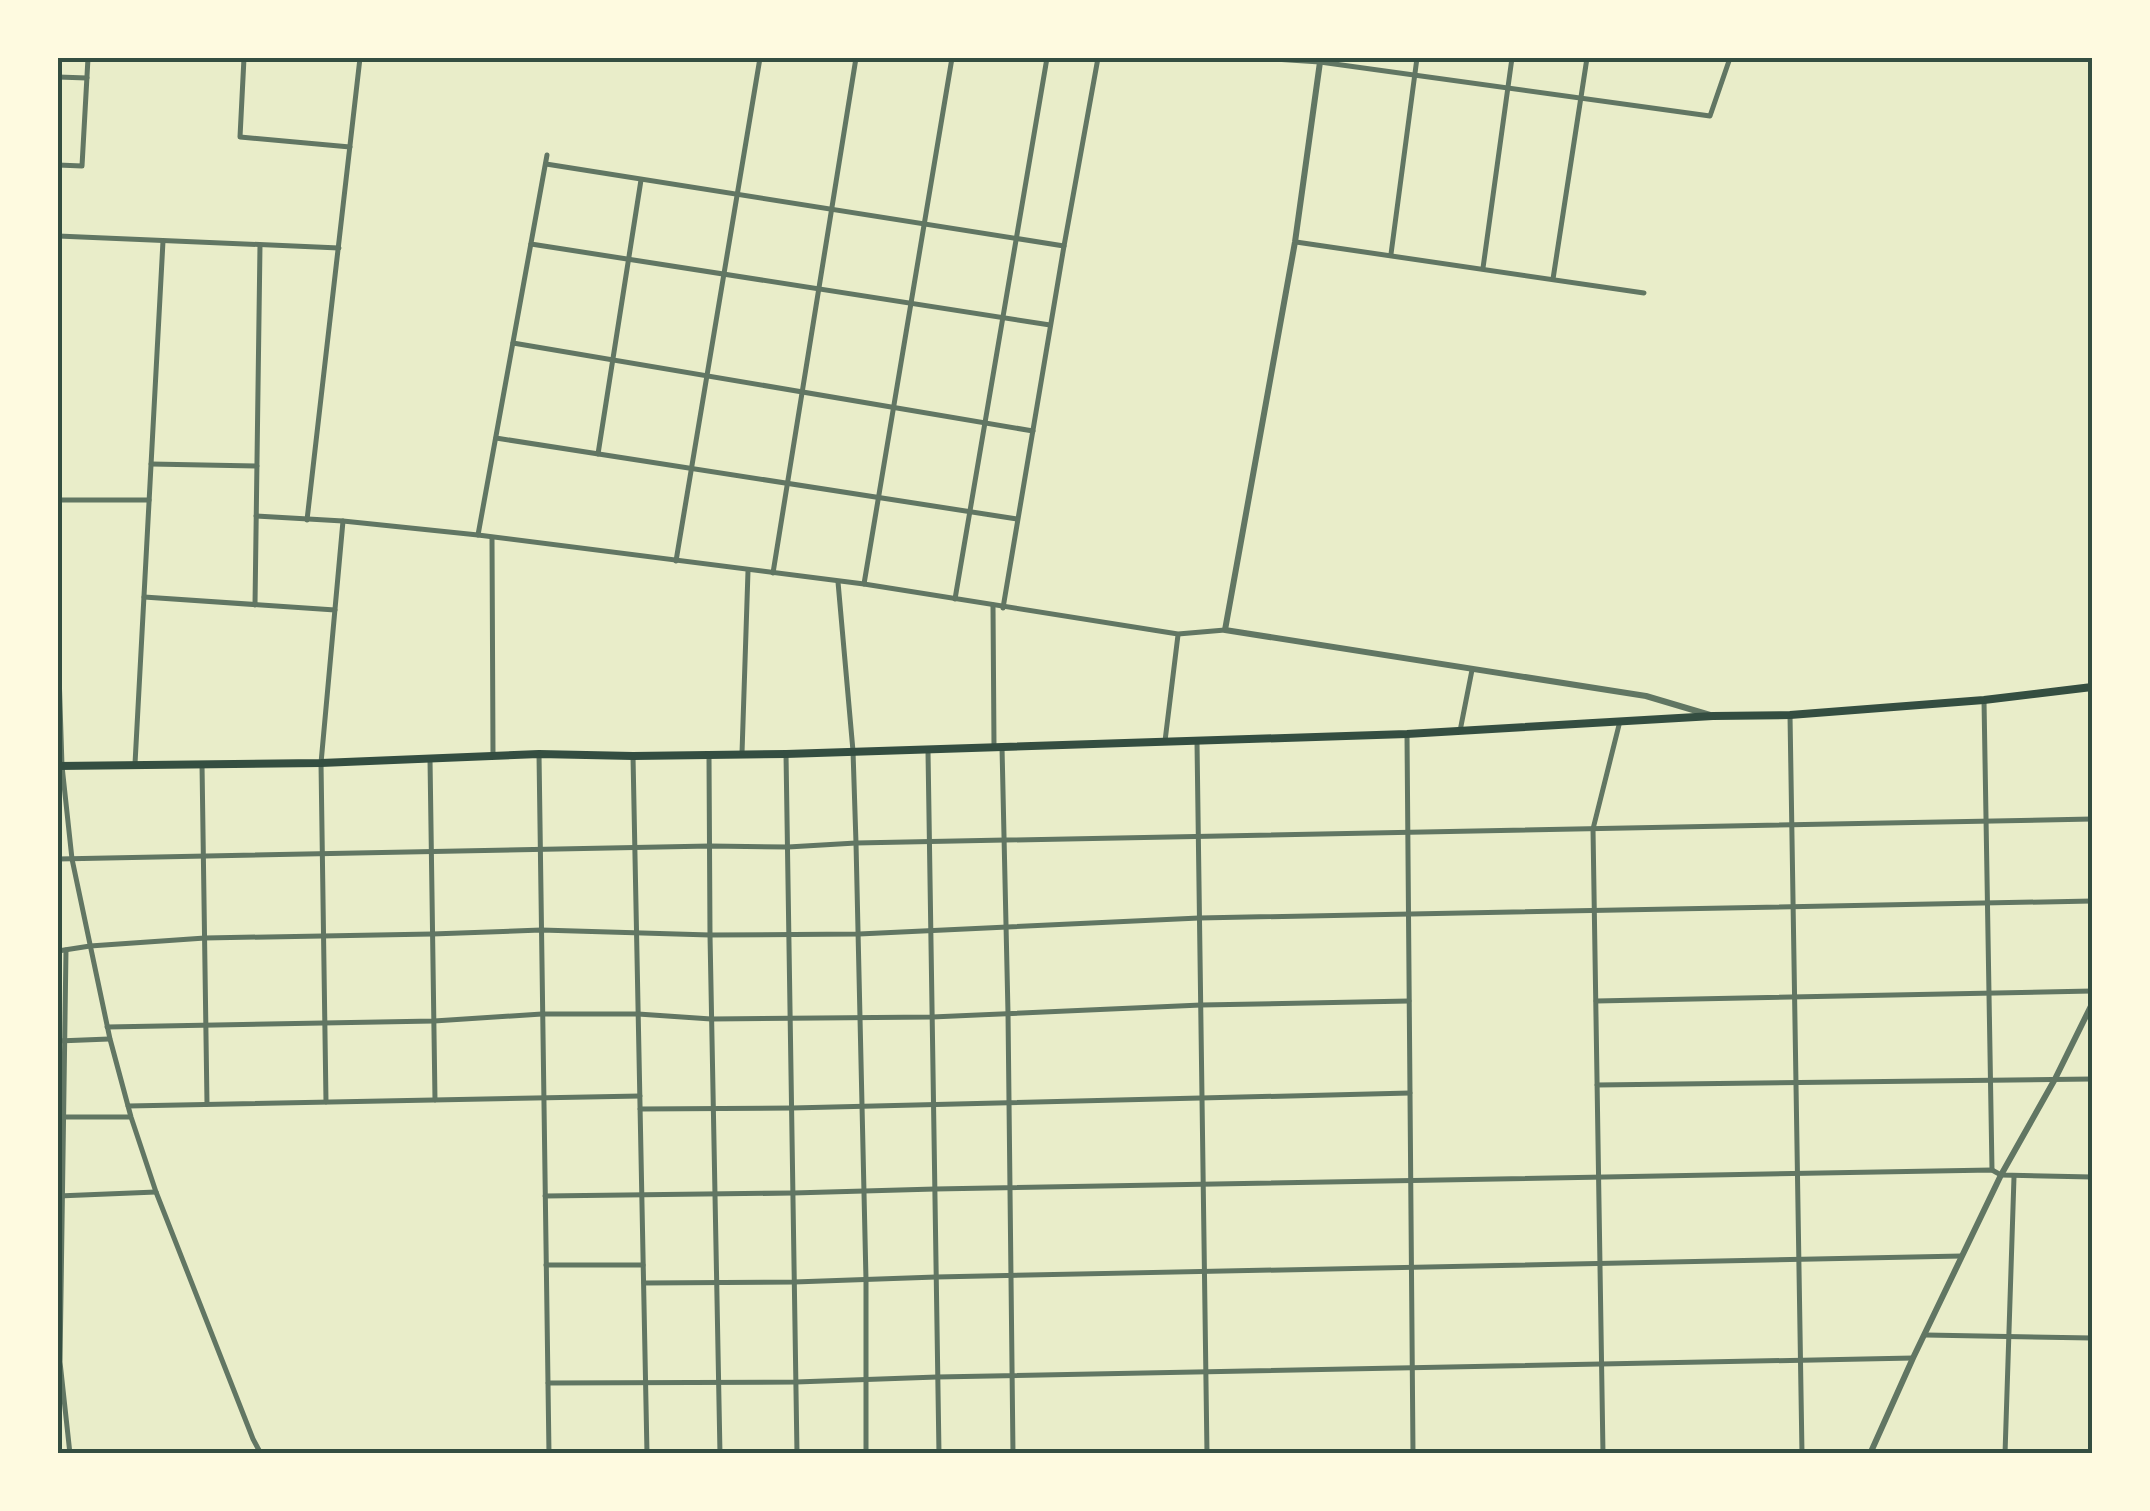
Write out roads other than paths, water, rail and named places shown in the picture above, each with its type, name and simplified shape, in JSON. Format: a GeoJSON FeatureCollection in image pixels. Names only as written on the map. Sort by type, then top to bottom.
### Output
{"type":"FeatureCollection","features":[{"type":"Feature","properties":{"kind":"main road"},"geometry":{"type":"LineString","coordinates":[[60,766],[321,763],[538,754],[786,754],[1408,734],[1790,715],[2092,687]]}},
{"type":"Feature","properties":{"kind":"street"},"geometry":{"type":"LineString","coordinates":[[58,165],[82,166],[88,58]]}},
{"type":"Feature","properties":{"kind":"street"},"geometry":{"type":"LineString","coordinates":[[244,58],[240,137],[350,147]]}},
{"type":"Feature","properties":{"kind":"street"},"geometry":{"type":"LineString","coordinates":[[307,520],[360,58]]}},
{"type":"Feature","properties":{"kind":"street"},"geometry":{"type":"LineString","coordinates":[[676,561],[760,58]]}},
{"type":"Feature","properties":{"kind":"street"},"geometry":{"type":"LineString","coordinates":[[772,573],[856,58]]}},
{"type":"Feature","properties":{"kind":"street"},"geometry":{"type":"LineString","coordinates":[[864,584],[952,58]]}},
{"type":"Feature","properties":{"kind":"street"},"geometry":{"type":"LineString","coordinates":[[954,599],[1046,58]]}},
{"type":"Feature","properties":{"kind":"street"},"geometry":{"type":"LineString","coordinates":[[1004,608],[1098,58]]}},
{"type":"Feature","properties":{"kind":"street"},"geometry":{"type":"LineString","coordinates":[[1260,58],[1320,60],[1710,116],[1730,58]]}},
{"type":"Feature","properties":{"kind":"street"},"geometry":{"type":"LineString","coordinates":[[1391,254],[1418,58]]}},
{"type":"Feature","properties":{"kind":"street"},"geometry":{"type":"LineString","coordinates":[[1483,268],[1512,58]]}},
{"type":"Feature","properties":{"kind":"street"},"geometry":{"type":"LineString","coordinates":[[1554,279],[1587,58]]}},
{"type":"Feature","properties":{"kind":"street"},"geometry":{"type":"LineString","coordinates":[[1225,630],[1295,242],[1320,60]]}},
{"type":"Feature","properties":{"kind":"street"},"geometry":{"type":"LineString","coordinates":[[58,77],[87,78]]}},
{"type":"Feature","properties":{"kind":"street"},"geometry":{"type":"LineString","coordinates":[[478,536],[547,154]]}},
{"type":"Feature","properties":{"kind":"street"},"geometry":{"type":"LineString","coordinates":[[546,164],[1064,246]]}},
{"type":"Feature","properties":{"kind":"street"},"geometry":{"type":"LineString","coordinates":[[598,454],[641,179]]}},
{"type":"Feature","properties":{"kind":"street"},"geometry":{"type":"LineString","coordinates":[[58,236],[340,248]]}},
{"type":"Feature","properties":{"kind":"street"},"geometry":{"type":"LineString","coordinates":[[135,764],[163,240]]}},
{"type":"Feature","properties":{"kind":"street"},"geometry":{"type":"LineString","coordinates":[[1295,242],[1644,293]]}},
{"type":"Feature","properties":{"kind":"street"},"geometry":{"type":"LineString","coordinates":[[531,244],[1050,325]]}},
{"type":"Feature","properties":{"kind":"street"},"geometry":{"type":"LineString","coordinates":[[255,604],[260,245]]}},
{"type":"Feature","properties":{"kind":"street"},"geometry":{"type":"LineString","coordinates":[[513,343],[1032,431]]}},
{"type":"Feature","properties":{"kind":"street"},"geometry":{"type":"LineString","coordinates":[[496,438],[1018,519]]}},
{"type":"Feature","properties":{"kind":"street"},"geometry":{"type":"LineString","coordinates":[[151,464],[257,466]]}},
{"type":"Feature","properties":{"kind":"street"},"geometry":{"type":"LineString","coordinates":[[58,500],[149,500]]}},
{"type":"Feature","properties":{"kind":"street"},"geometry":{"type":"LineString","coordinates":[[256,516],[478,536],[864,584],[1178,634],[1225,630],[1646,696],[1713,716]]}},
{"type":"Feature","properties":{"kind":"street"},"geometry":{"type":"LineString","coordinates":[[326,1102],[321,763],[343,521]]}},
{"type":"Feature","properties":{"kind":"street"},"geometry":{"type":"LineString","coordinates":[[492,538],[493,756]]}},
{"type":"Feature","properties":{"kind":"street"},"geometry":{"type":"LineString","coordinates":[[742,753],[748,570]]}},
{"type":"Feature","properties":{"kind":"street"},"geometry":{"type":"LineString","coordinates":[[838,582],[853,751],[862,1018],[866,1454]]}},
{"type":"Feature","properties":{"kind":"street"},"geometry":{"type":"LineString","coordinates":[[144,597],[335,610]]}},
{"type":"Feature","properties":{"kind":"street"},"geometry":{"type":"LineString","coordinates":[[993,605],[1004,840],[1013,1454]]}},
{"type":"Feature","properties":{"kind":"street"},"geometry":{"type":"LineString","coordinates":[[1165,742],[1178,634]]}},
{"type":"Feature","properties":{"kind":"street"},"geometry":{"type":"LineString","coordinates":[[58,642],[60,766],[72,859],[107,1027],[156,1192],[261,1454]]}},
{"type":"Feature","properties":{"kind":"street"},"geometry":{"type":"LineString","coordinates":[[1460,730],[1472,670]]}},
{"type":"Feature","properties":{"kind":"street"},"geometry":{"type":"LineString","coordinates":[[1984,700],[1992,1170]]}},
{"type":"Feature","properties":{"kind":"street"},"geometry":{"type":"LineString","coordinates":[[1790,715],[1802,1454]]}},
{"type":"Feature","properties":{"kind":"street"},"geometry":{"type":"LineString","coordinates":[[1602,1454],[1593,828],[1620,721]]}},
{"type":"Feature","properties":{"kind":"street"},"geometry":{"type":"LineString","coordinates":[[1408,734],[1413,1454]]}},
{"type":"Feature","properties":{"kind":"street"},"geometry":{"type":"LineString","coordinates":[[1196,740],[1208,1454]]}},
{"type":"Feature","properties":{"kind":"street"},"geometry":{"type":"LineString","coordinates":[[928,748],[938,1454]]}},
{"type":"Feature","properties":{"kind":"street"},"geometry":{"type":"LineString","coordinates":[[538,754],[549,1454]]}},
{"type":"Feature","properties":{"kind":"street"},"geometry":{"type":"LineString","coordinates":[[709,754],[720,1454]]}},
{"type":"Feature","properties":{"kind":"street"},"geometry":{"type":"LineString","coordinates":[[786,754],[797,1454]]}},
{"type":"Feature","properties":{"kind":"street"},"geometry":{"type":"LineString","coordinates":[[632,756],[647,1454]]}},
{"type":"Feature","properties":{"kind":"street"},"geometry":{"type":"LineString","coordinates":[[430,758],[435,1100]]}},
{"type":"Feature","properties":{"kind":"street"},"geometry":{"type":"LineString","coordinates":[[202,764],[207,1104]]}},
{"type":"Feature","properties":{"kind":"street"},"geometry":{"type":"LineString","coordinates":[[58,859],[2092,819]]}},
{"type":"Feature","properties":{"kind":"street"},"geometry":{"type":"LineString","coordinates":[[58,951],[205,938],[541,930],[858,934],[1199,918],[2092,900]]}},
{"type":"Feature","properties":{"kind":"street"},"geometry":{"type":"LineString","coordinates":[[66,950],[61,1041],[60,1362],[70,1454]]}},
{"type":"Feature","properties":{"kind":"street"},"geometry":{"type":"LineString","coordinates":[[1596,1001],[2092,991]]}},
{"type":"Feature","properties":{"kind":"street"},"geometry":{"type":"LineString","coordinates":[[107,1027],[434,1021],[542,1014],[712,1019],[932,1017],[1200,1005],[1409,1001]]}},
{"type":"Feature","properties":{"kind":"street"},"geometry":{"type":"LineString","coordinates":[[1870,1454],[2001,1175],[2092,1004]]}},
{"type":"Feature","properties":{"kind":"street"},"geometry":{"type":"LineString","coordinates":[[61,1041],[110,1039]]}},
{"type":"Feature","properties":{"kind":"street"},"geometry":{"type":"LineString","coordinates":[[1597,1085],[2092,1079]]}},
{"type":"Feature","properties":{"kind":"street"},"geometry":{"type":"LineString","coordinates":[[640,1109],[1410,1094]]}},
{"type":"Feature","properties":{"kind":"street"},"geometry":{"type":"LineString","coordinates":[[128,1106],[640,1096]]}},
{"type":"Feature","properties":{"kind":"street"},"geometry":{"type":"LineString","coordinates":[[61,1117],[131,1116]]}},
{"type":"Feature","properties":{"kind":"street"},"geometry":{"type":"LineString","coordinates":[[545,1196],[1992,1170],[2014,1176],[2092,1177]]}},
{"type":"Feature","properties":{"kind":"street"},"geometry":{"type":"LineString","coordinates":[[2005,1454],[2014,1176]]}},
{"type":"Feature","properties":{"kind":"street"},"geometry":{"type":"LineString","coordinates":[[59,1196],[156,1192]]}},
{"type":"Feature","properties":{"kind":"street"},"geometry":{"type":"LineString","coordinates":[[644,1282],[1962,1256]]}},
{"type":"Feature","properties":{"kind":"street"},"geometry":{"type":"LineString","coordinates":[[546,1266],[643,1265]]}},
{"type":"Feature","properties":{"kind":"street"},"geometry":{"type":"LineString","coordinates":[[1925,1335],[2092,1338]]}},
{"type":"Feature","properties":{"kind":"street"},"geometry":{"type":"LineString","coordinates":[[548,1384],[1913,1358]]}}]}
